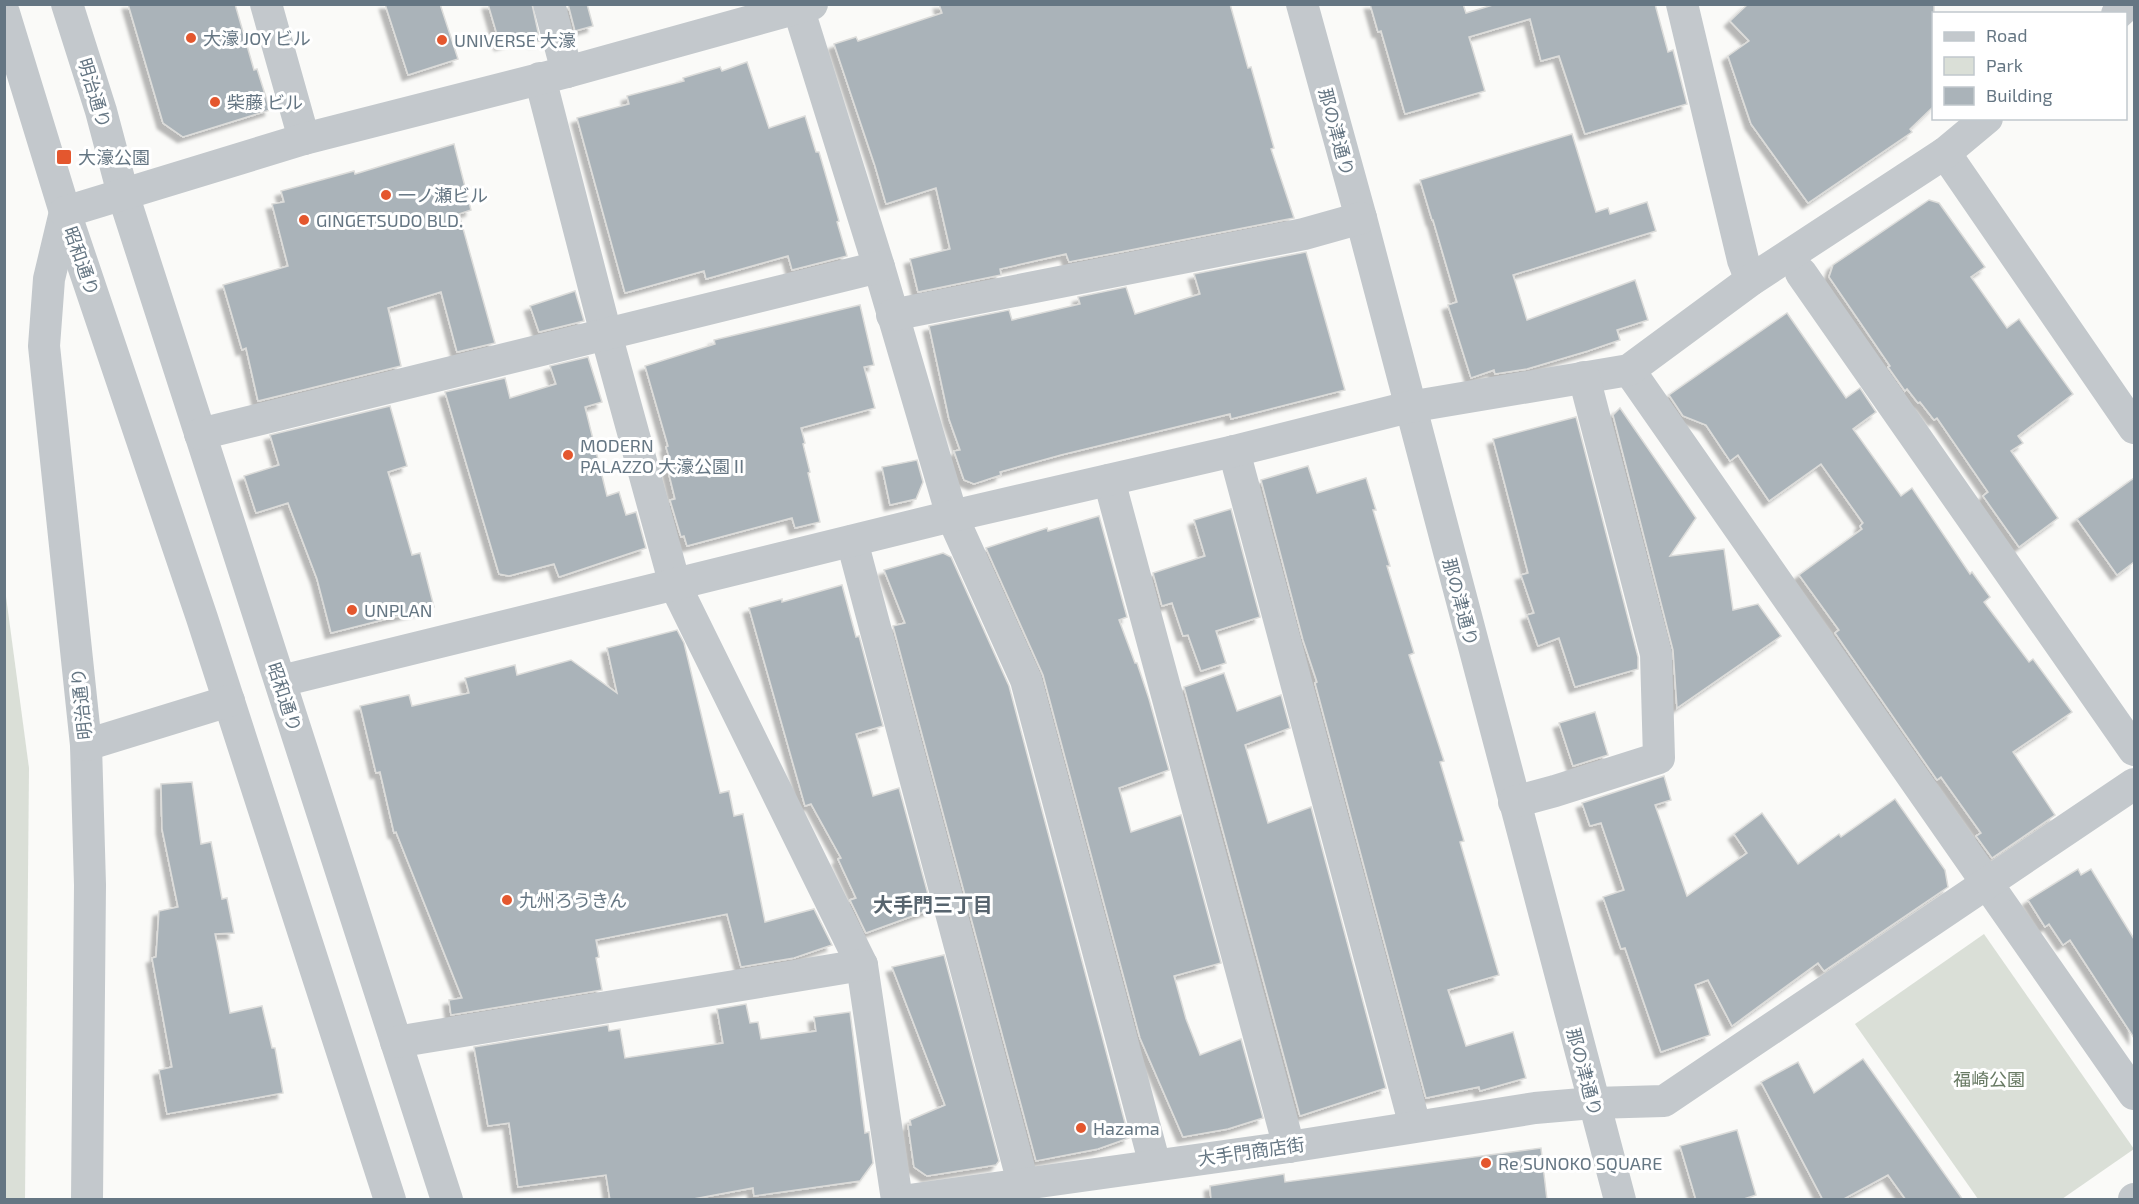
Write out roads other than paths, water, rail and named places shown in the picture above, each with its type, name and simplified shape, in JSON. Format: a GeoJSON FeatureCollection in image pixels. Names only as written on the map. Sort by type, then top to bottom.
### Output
{"type":"FeatureCollection","features":[{"type":"Feature","properties":{"kind":"street","name":"明治通り"},"geometry":{"type":"LineString","coordinates":[[67,4],[101,111],[123,194]]}},
{"type":"Feature","properties":{"kind":"street"},"geometry":{"type":"LineString","coordinates":[[266,4],[304,139]]}},
{"type":"Feature","properties":{"kind":"street"},"geometry":{"type":"LineString","coordinates":[[549,4],[553,75],[606,334],[675,585],[862,965],[897,1200]]}},
{"type":"Feature","properties":{"kind":"street","name":"那の津通り"},"geometry":{"type":"LineString","coordinates":[[1302,4],[1361,218],[1620,1200]]}},
{"type":"Feature","properties":{"kind":"street"},"geometry":{"type":"LineString","coordinates":[[4,13],[65,212],[304,139],[553,75],[802,6],[952,516],[1026,680],[1155,1164]]}},
{"type":"Feature","properties":{"kind":"street"},"geometry":{"type":"LineString","coordinates":[[1686,7],[1743,260],[1751,280]]}},
{"type":"Feature","properties":{"kind":"street"},"geometry":{"type":"LineString","coordinates":[[281,681],[952,516],[1234,451],[1409,407],[1629,370],[1751,280],[1945,153],[1985,120]]}},
{"type":"Feature","properties":{"kind":"street"},"geometry":{"type":"LineString","coordinates":[[1945,153],[2134,429]]}},
{"type":"Feature","properties":{"kind":"street","name":"昭和通り"},"geometry":{"type":"LineString","coordinates":[[123,194],[447,1200]]}},
{"type":"Feature","properties":{"kind":"street","name":"明治通り"},"geometry":{"type":"LineString","coordinates":[[65,212],[49,279],[44,346],[86,744],[90,885],[87,1200]]}},
{"type":"Feature","properties":{"kind":"street","name":"昭和通り"},"geometry":{"type":"LineString","coordinates":[[65,212],[229,701],[390,1200]]}},
{"type":"Feature","properties":{"kind":"street"},"geometry":{"type":"LineString","coordinates":[[892,315],[1304,234],[1361,218]]}},
{"type":"Feature","properties":{"kind":"street"},"geometry":{"type":"LineString","coordinates":[[200,434],[879,267]]}},
{"type":"Feature","properties":{"kind":"street"},"geometry":{"type":"LineString","coordinates":[[1801,273],[2134,750]]}},
{"type":"Feature","properties":{"kind":"street"},"geometry":{"type":"LineString","coordinates":[[1629,370],[2134,1094]]}},
{"type":"Feature","properties":{"kind":"street"},"geometry":{"type":"LineString","coordinates":[[1514,802],[1659,758],[1656,654],[1584,377]]}},
{"type":"Feature","properties":{"kind":"street"},"geometry":{"type":"LineString","coordinates":[[1234,451],[1415,1126]]}},
{"type":"Feature","properties":{"kind":"street"},"geometry":{"type":"LineString","coordinates":[[1109,480],[1289,1147]]}},
{"type":"Feature","properties":{"kind":"street"},"geometry":{"type":"LineString","coordinates":[[852,541],[1023,1183]]}},
{"type":"Feature","properties":{"kind":"street"},"geometry":{"type":"LineString","coordinates":[[86,744],[229,701]]}},
{"type":"Feature","properties":{"kind":"street","name":"大手門商店街"},"geometry":{"type":"LineString","coordinates":[[909,1200],[1289,1147],[1535,1108],[1664,1101],[2134,784]]}},
{"type":"Feature","properties":{"kind":"street"},"geometry":{"type":"LineString","coordinates":[[396,1042],[862,965]]}},
{"type":"Feature","properties":{"kind":"place","name":"大濠 JOY ビル"},"geometry":{"type":"Point","coordinates":[191,38]}},
{"type":"Feature","properties":{"kind":"place","name":"UNIVERSE 大濠"},"geometry":{"type":"Point","coordinates":[442,40]}},
{"type":"Feature","properties":{"kind":"place","name":"柴藤 ビル"},"geometry":{"type":"Point","coordinates":[215,102]}},
{"type":"Feature","properties":{"kind":"place","name":"大濠公園"},"geometry":{"type":"Point","coordinates":[64,157]}},
{"type":"Feature","properties":{"kind":"place","name":"一ノ瀬ビル"},"geometry":{"type":"Point","coordinates":[386,195]}},
{"type":"Feature","properties":{"kind":"place","name":"GINGETSUDO BLD."},"geometry":{"type":"Point","coordinates":[304,220]}},
{"type":"Feature","properties":{"kind":"place","name":"MODERN PALAZZO 大濠公園Ⅱ"},"geometry":{"type":"Point","coordinates":[568,455]}},
{"type":"Feature","properties":{"kind":"place","name":"UNPLAN"},"geometry":{"type":"Point","coordinates":[352,610]}},
{"type":"Feature","properties":{"kind":"place","name":"九州ろうきん"},"geometry":{"type":"Point","coordinates":[507,900]}},
{"type":"Feature","properties":{"kind":"place","name":"Hazama"},"geometry":{"type":"Point","coordinates":[1081,1128]}},
{"type":"Feature","properties":{"kind":"place","name":"Re SUNOKO SQUARE"},"geometry":{"type":"Point","coordinates":[1486,1163]}},
{"type":"Feature","properties":{"kind":"district","name":"大手門三丁目"},"geometry":{"type":"Point","coordinates":[933,904]}},
{"type":"Feature","properties":{"kind":"park label","name":"福崎公園"},"geometry":{"type":"Point","coordinates":[1989,1079]}}]}
